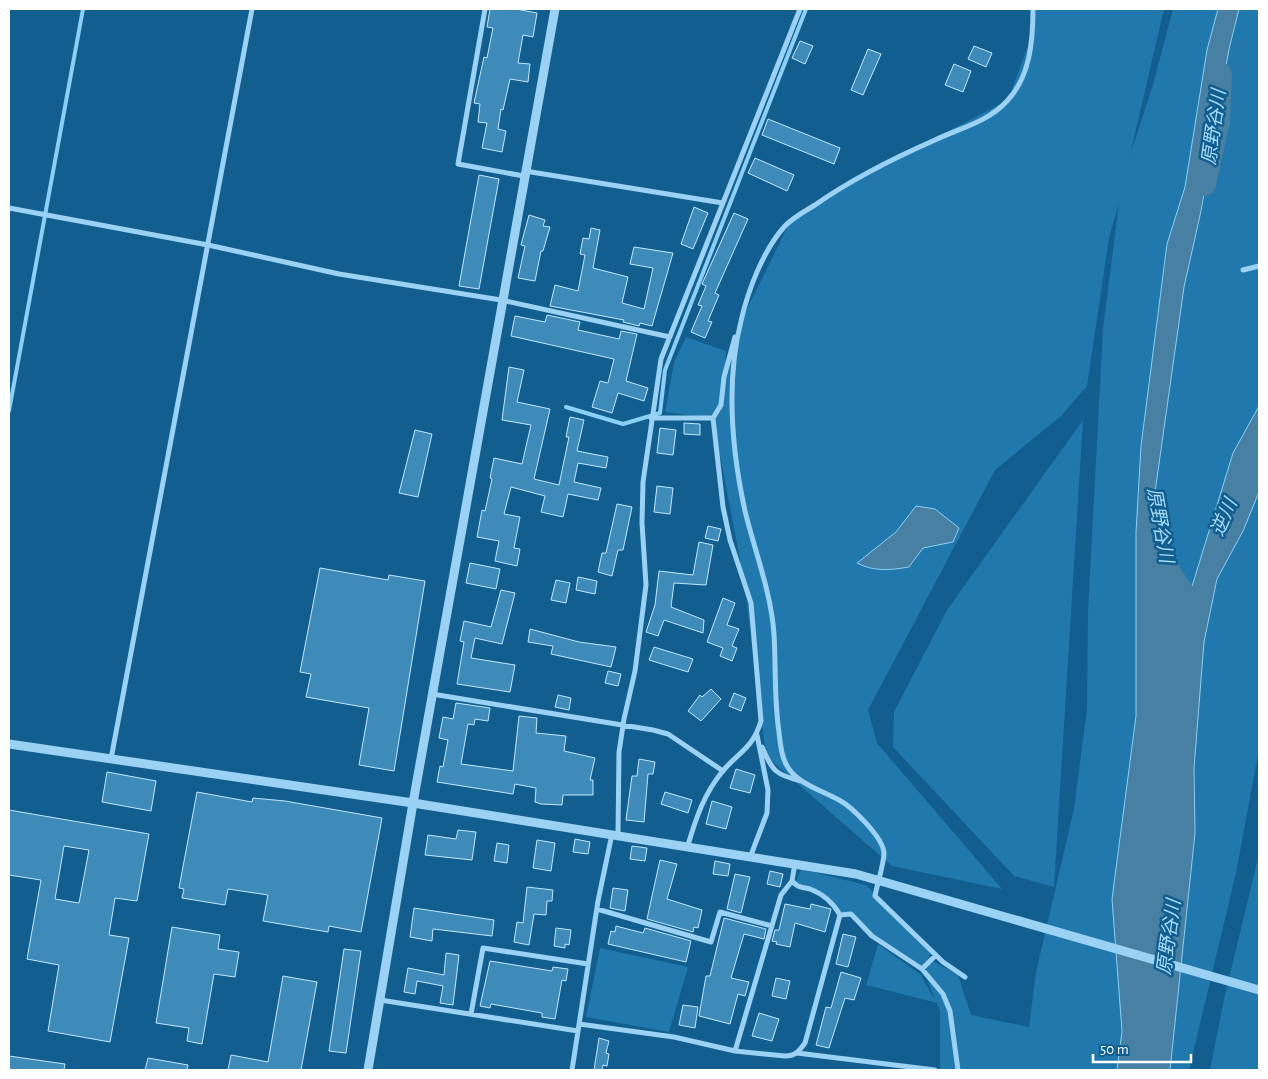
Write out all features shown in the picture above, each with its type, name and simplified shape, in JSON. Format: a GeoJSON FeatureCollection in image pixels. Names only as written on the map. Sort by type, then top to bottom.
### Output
{"type":"FeatureCollection","features":[{"type":"Feature","properties":{"kind":"street"},"geometry":{"type":"LineString","coordinates":[[111,760],[252,9]]}},
{"type":"Feature","properties":{"kind":"street"},"geometry":{"type":"LineString","coordinates":[[485,9],[458,164],[723,203]]}},
{"type":"Feature","properties":{"kind":"street"},"geometry":{"type":"LineString","coordinates":[[368,1070],[501,300],[555,9]]}},
{"type":"Feature","properties":{"kind":"street"},"geometry":{"type":"LineString","coordinates":[[572,1070],[597,909],[615,834],[619,752],[635,671],[646,585],[642,523],[643,482],[661,359],[800,9]]}},
{"type":"Feature","properties":{"kind":"street"},"geometry":{"type":"LineString","coordinates":[[688,845],[698,809],[723,772],[749,747],[761,721],[751,602],[730,540],[723,506],[714,418],[720,405],[727,363],[740,321],[767,254],[784,227],[840,188],[934,140],[987,118],[1008,100],[1021,79],[1030,57],[1033,9]]}},
{"type":"Feature","properties":{"kind":"street"},"geometry":{"type":"LineString","coordinates":[[9,208],[208,245],[339,274],[501,300],[670,337]]}},
{"type":"Feature","properties":{"kind":"street"},"geometry":{"type":"LineString","coordinates":[[1243,270],[1259,266]]}},
{"type":"Feature","properties":{"kind":"street"},"geometry":{"type":"LineString","coordinates":[[740,321],[734,374],[734,436],[745,509],[769,599],[774,634],[774,702],[785,762],[793,775],[841,801],[872,830],[884,852],[875,896],[936,955],[965,977]]}},
{"type":"Feature","properties":{"kind":"street"},"geometry":{"type":"LineString","coordinates":[[651,418],[714,418]]}},
{"type":"Feature","properties":{"kind":"street"},"geometry":{"type":"LineString","coordinates":[[432,694],[668,734],[723,772]]}},
{"type":"Feature","properties":{"kind":"street"},"geometry":{"type":"LineString","coordinates":[[756,735],[771,768],[782,777],[806,782]]}},
{"type":"Feature","properties":{"kind":"street"},"geometry":{"type":"LineString","coordinates":[[751,855],[767,812],[768,790],[756,735]]}},
{"type":"Feature","properties":{"kind":"street"},"geometry":{"type":"LineString","coordinates":[[9,744],[413,803],[796,862],[877,879],[1259,990]]}},
{"type":"Feature","properties":{"kind":"street"},"geometry":{"type":"LineString","coordinates":[[735,1052],[781,895],[792,881],[796,862]]}},
{"type":"Feature","properties":{"kind":"street"},"geometry":{"type":"LineString","coordinates":[[579,1024],[674,1037],[735,1052],[792,1056],[797,1053],[804,1043],[840,916],[836,907],[820,894],[797,886],[792,881]]}},
{"type":"Feature","properties":{"kind":"street"},"geometry":{"type":"LineString","coordinates":[[597,909],[711,942],[720,912],[772,926]]}},
{"type":"Feature","properties":{"kind":"street"},"geometry":{"type":"LineString","coordinates":[[840,916],[850,914],[872,936],[922,969],[943,994],[950,1011],[958,1070]]}},
{"type":"Feature","properties":{"kind":"street"},"geometry":{"type":"LineString","coordinates":[[471,1014],[483,948],[588,964]]}},
{"type":"Feature","properties":{"kind":"street"},"geometry":{"type":"LineString","coordinates":[[922,969],[936,955]]}},
{"type":"Feature","properties":{"kind":"street"},"geometry":{"type":"LineString","coordinates":[[380,1000],[578,1031]]}},
{"type":"Feature","properties":{"kind":"street"},"geometry":{"type":"LineString","coordinates":[[797,1053],[935,1070]]}},
{"type":"Feature","properties":{"kind":"shaded area"},"geometry":{"type":"Polygon","coordinates":[[[1035,9],[1164,9],[1130,155],[1152,88],[1173,9],[1259,9],[1259,749],[1236,873],[1189,1070],[940,1070],[940,1011],[937,1003],[866,985],[878,944],[921,975],[935,1001],[925,972],[931,960],[958,975],[971,1015],[1029,1027],[1036,972],[1074,809],[1087,709],[1088,611],[1103,329],[1119,203],[1109,238],[1087,386],[1061,416],[995,470],[868,710],[877,743],[1002,889],[892,866],[766,756],[744,580],[713,418],[715,411],[708,418],[665,412],[674,363],[686,337],[726,351],[724,377],[741,321],[790,222],[874,170],[1008,100],[1033,32],[1035,9]]]}},
{"type":"Feature","properties":{"kind":"shaded area"},"geometry":{"type":"Polygon","coordinates":[[[1083,420],[1054,887],[1014,876],[893,747],[894,712],[947,610],[1083,420]]]}},
{"type":"Feature","properties":{"kind":"shaded area"},"geometry":{"type":"Polygon","coordinates":[[[1259,854],[1259,1070],[1210,1070],[1224,999],[1259,854]]]}},
{"type":"Feature","properties":{"kind":"shaded area"},"geometry":{"type":"Polygon","coordinates":[[[801,869],[866,885],[932,952],[922,969],[872,936],[851,914],[840,915],[831,898],[795,884],[801,869]]]}},
{"type":"Feature","properties":{"kind":"shaded area"},"geometry":{"type":"Polygon","coordinates":[[[600,948],[688,967],[669,1032],[586,1017],[600,948]]]}},
{"type":"Feature","properties":{"kind":"water","name":"逆川"},"geometry":{"type":"Polygon","coordinates":[[[1218,9],[1239,9],[1229,49],[1201,211],[1184,287],[1154,499],[1186,606],[1233,453],[1259,406],[1259,492],[1243,531],[1217,579],[1204,642],[1194,768],[1195,833],[1170,1070],[1117,1070],[1122,1031],[1112,899],[1136,716],[1136,532],[1141,446],[1167,244],[1185,187],[1207,50],[1218,9]]]}},
{"type":"Feature","properties":{"kind":"water"},"geometry":{"type":"Polygon","coordinates":[[[916,506],[935,509],[959,528],[953,542],[923,548],[909,567],[876,569],[857,563],[896,532],[916,506]]]}},
{"type":"Feature","properties":{"kind":"building"},"geometry":{"type":"Polygon","coordinates":[[[490,9],[516,9],[537,13],[533,37],[523,35],[518,63],[530,64],[528,82],[510,79],[503,110],[501,109],[498,129],[506,131],[502,152],[482,148],[487,123],[478,122],[480,104],[474,103],[484,57],[487,58],[493,28],[487,27],[490,9]]]}},
{"type":"Feature","properties":{"kind":"building"},"geometry":{"type":"Polygon","coordinates":[[[800,41],[813,46],[805,64],[792,58],[800,41]]]}},
{"type":"Feature","properties":{"kind":"building"},"geometry":{"type":"Polygon","coordinates":[[[974,46],[992,53],[986,67],[968,59],[974,46]]]}},
{"type":"Feature","properties":{"kind":"building"},"geometry":{"type":"Polygon","coordinates":[[[868,49],[881,54],[863,95],[851,90],[868,49]]]}},
{"type":"Feature","properties":{"kind":"building"},"geometry":{"type":"Polygon","coordinates":[[[954,64],[971,71],[963,92],[945,85],[954,64]]]}},
{"type":"Feature","properties":{"kind":"building"},"geometry":{"type":"Polygon","coordinates":[[[768,119],[840,148],[834,164],[762,135],[768,119]]]}},
{"type":"Feature","properties":{"kind":"building"},"geometry":{"type":"Polygon","coordinates":[[[755,158],[794,175],[787,191],[748,173],[755,158]]]}},
{"type":"Feature","properties":{"kind":"building"},"geometry":{"type":"Polygon","coordinates":[[[479,175],[499,179],[479,289],[459,286],[479,175]]]}},
{"type":"Feature","properties":{"kind":"building"},"geometry":{"type":"Polygon","coordinates":[[[694,207],[708,213],[693,249],[681,244],[694,207]]]}},
{"type":"Feature","properties":{"kind":"building"},"geometry":{"type":"Polygon","coordinates":[[[734,213],[748,219],[715,293],[719,295],[708,321],[712,322],[705,338],[691,332],[702,306],[698,305],[706,286],[702,284],[734,213]]]}},
{"type":"Feature","properties":{"kind":"building"},"geometry":{"type":"Polygon","coordinates":[[[529,215],[545,220],[543,226],[550,227],[543,251],[541,251],[535,281],[518,278],[525,246],[521,245],[529,215]]]}},
{"type":"Feature","properties":{"kind":"building"},"geometry":{"type":"Polygon","coordinates":[[[591,228],[600,230],[593,268],[628,277],[622,303],[644,309],[653,268],[630,264],[634,247],[673,253],[652,326],[640,323],[639,326],[623,322],[624,320],[550,306],[555,285],[578,291],[585,255],[580,254],[583,238],[589,239],[591,228]]]}},
{"type":"Feature","properties":{"kind":"building"},"geometry":{"type":"Polygon","coordinates":[[[547,315],[580,322],[578,330],[619,339],[621,331],[637,334],[626,381],[648,388],[644,401],[618,393],[612,413],[592,407],[600,381],[608,383],[614,359],[511,336],[515,316],[545,322],[547,315]]]}},
{"type":"Feature","properties":{"kind":"building"},"geometry":{"type":"Polygon","coordinates":[[[509,367],[524,370],[517,402],[550,409],[534,479],[559,485],[569,437],[566,437],[570,417],[584,420],[577,451],[608,457],[606,468],[578,463],[574,482],[601,488],[598,500],[568,494],[563,517],[541,512],[545,496],[511,487],[504,514],[520,517],[514,548],[520,549],[517,566],[495,561],[499,541],[477,537],[482,510],[485,511],[492,479],[490,478],[494,458],[522,464],[531,425],[502,420],[509,367]]]}},
{"type":"Feature","properties":{"kind":"building"},"geometry":{"type":"Polygon","coordinates":[[[684,423],[700,424],[700,435],[684,434],[684,423]]]}},
{"type":"Feature","properties":{"kind":"building"},"geometry":{"type":"Polygon","coordinates":[[[660,428],[676,430],[673,455],[657,453],[660,428]]]}},
{"type":"Feature","properties":{"kind":"building"},"geometry":{"type":"Polygon","coordinates":[[[415,430],[432,434],[418,497],[399,493],[415,430]]]}},
{"type":"Feature","properties":{"kind":"building"},"geometry":{"type":"Polygon","coordinates":[[[657,486],[673,488],[670,514],[654,512],[657,486]]]}},
{"type":"Feature","properties":{"kind":"building"},"geometry":{"type":"Polygon","coordinates":[[[617,504],[632,507],[623,550],[618,550],[612,576],[598,572],[602,553],[606,553],[617,504]]]}},
{"type":"Feature","properties":{"kind":"building"},"geometry":{"type":"Polygon","coordinates":[[[708,526],[721,529],[718,541],[705,538],[708,526]]]}},
{"type":"Feature","properties":{"kind":"building"},"geometry":{"type":"Polygon","coordinates":[[[699,542],[713,545],[706,585],[674,583],[671,607],[704,620],[703,633],[664,620],[658,636],[646,632],[655,605],[659,571],[693,575],[699,542]]]}},
{"type":"Feature","properties":{"kind":"building"},"geometry":{"type":"Polygon","coordinates":[[[470,563],[500,569],[496,589],[466,583],[470,563]]]}},
{"type":"Feature","properties":{"kind":"building"},"geometry":{"type":"Polygon","coordinates":[[[320,568],[388,580],[389,575],[425,581],[394,771],[359,765],[369,708],[306,697],[311,674],[300,672],[320,568]]]}},
{"type":"Feature","properties":{"kind":"building"},"geometry":{"type":"Polygon","coordinates":[[[578,577],[597,581],[595,594],[576,590],[578,577]]]}},
{"type":"Feature","properties":{"kind":"building"},"geometry":{"type":"Polygon","coordinates":[[[556,580],[570,583],[566,603],[551,600],[556,580]]]}},
{"type":"Feature","properties":{"kind":"building"},"geometry":{"type":"Polygon","coordinates":[[[501,590],[515,593],[502,644],[475,638],[471,658],[515,665],[510,692],[457,684],[464,642],[460,641],[464,621],[491,627],[501,590]]]}},
{"type":"Feature","properties":{"kind":"building"},"geometry":{"type":"Polygon","coordinates":[[[723,598],[735,603],[727,625],[739,629],[732,646],[737,648],[732,661],[720,656],[723,648],[707,642],[723,598]]]}},
{"type":"Feature","properties":{"kind":"building"},"geometry":{"type":"Polygon","coordinates":[[[530,629],[579,642],[616,647],[611,667],[551,654],[553,646],[528,642],[530,629]]]}},
{"type":"Feature","properties":{"kind":"building"},"geometry":{"type":"Polygon","coordinates":[[[654,647],[693,659],[688,672],[649,660],[654,647]]]}},
{"type":"Feature","properties":{"kind":"building"},"geometry":{"type":"Polygon","coordinates":[[[608,671],[621,674],[618,686],[605,683],[608,671]]]}},
{"type":"Feature","properties":{"kind":"building"},"geometry":{"type":"Polygon","coordinates":[[[711,689],[721,699],[701,721],[688,711],[700,695],[702,697],[711,689]]]}},
{"type":"Feature","properties":{"kind":"building"},"geometry":{"type":"Polygon","coordinates":[[[734,693],[746,698],[741,711],[729,706],[734,693]]]}},
{"type":"Feature","properties":{"kind":"building"},"geometry":{"type":"Polygon","coordinates":[[[558,695],[571,698],[569,710],[555,707],[558,695]]]}},
{"type":"Feature","properties":{"kind":"building"},"geometry":{"type":"Polygon","coordinates":[[[456,703],[490,708],[488,721],[475,719],[474,725],[468,724],[461,764],[513,771],[519,716],[537,718],[536,733],[566,736],[564,751],[595,758],[590,780],[593,780],[593,795],[563,795],[562,805],[541,804],[535,802],[536,788],[515,784],[513,794],[437,782],[440,766],[443,767],[448,740],[439,738],[443,717],[453,719],[456,703]]]}},
{"type":"Feature","properties":{"kind":"building"},"geometry":{"type":"Polygon","coordinates":[[[639,759],[655,762],[653,774],[648,774],[644,822],[626,820],[632,776],[637,776],[639,759]]]}},
{"type":"Feature","properties":{"kind":"building"},"geometry":{"type":"Polygon","coordinates":[[[736,769],[755,775],[750,793],[730,788],[736,769]]]}},
{"type":"Feature","properties":{"kind":"building"},"geometry":{"type":"Polygon","coordinates":[[[107,772],[156,781],[151,811],[102,802],[107,772]]]}},
{"type":"Feature","properties":{"kind":"building"},"geometry":{"type":"Polygon","coordinates":[[[197,792],[252,802],[253,798],[285,801],[382,818],[361,932],[329,926],[328,932],[263,921],[268,895],[228,889],[225,905],[182,898],[184,889],[179,888],[197,792]]]}},
{"type":"Feature","properties":{"kind":"building"},"geometry":{"type":"Polygon","coordinates":[[[665,792],[692,800],[688,813],[661,804],[665,792]]]}},
{"type":"Feature","properties":{"kind":"building"},"geometry":{"type":"Polygon","coordinates":[[[712,801],[732,807],[726,829],[706,824],[712,801]]]}},
{"type":"Feature","properties":{"kind":"building"},"geometry":{"type":"Polygon","coordinates":[[[9,810],[149,834],[137,901],[115,898],[109,935],[129,938],[110,1042],[48,1031],[59,965],[27,959],[41,880],[9,875],[9,810]],[[64,846],[55,899],[79,903],[89,850],[64,846]]]}},
{"type":"Feature","properties":{"kind":"building"},"geometry":{"type":"Polygon","coordinates":[[[458,830],[476,832],[472,860],[425,855],[428,835],[456,839],[458,830]]]}},
{"type":"Feature","properties":{"kind":"building"},"geometry":{"type":"Polygon","coordinates":[[[575,839],[590,842],[588,854],[573,852],[575,839]]]}},
{"type":"Feature","properties":{"kind":"building"},"geometry":{"type":"Polygon","coordinates":[[[537,840],[555,843],[551,871],[533,868],[537,840]]]}},
{"type":"Feature","properties":{"kind":"building"},"geometry":{"type":"Polygon","coordinates":[[[497,843],[509,845],[507,863],[494,861],[497,843]]]}},
{"type":"Feature","properties":{"kind":"building"},"geometry":{"type":"Polygon","coordinates":[[[632,846],[647,848],[645,861],[630,859],[632,846]]]}},
{"type":"Feature","properties":{"kind":"building"},"geometry":{"type":"Polygon","coordinates":[[[660,860],[677,864],[667,899],[702,910],[698,928],[694,927],[693,932],[647,919],[660,860]]]}},
{"type":"Feature","properties":{"kind":"building"},"geometry":{"type":"Polygon","coordinates":[[[715,861],[730,864],[728,876],[713,874],[715,861]]]}},
{"type":"Feature","properties":{"kind":"building"},"geometry":{"type":"Polygon","coordinates":[[[770,871],[783,874],[780,887],[767,884],[770,871]]]}},
{"type":"Feature","properties":{"kind":"building"},"geometry":{"type":"Polygon","coordinates":[[[735,874],[750,877],[741,913],[727,909],[735,874]]]}},
{"type":"Feature","properties":{"kind":"building"},"geometry":{"type":"Polygon","coordinates":[[[527,887],[553,890],[552,901],[547,901],[546,915],[534,914],[529,945],[514,942],[517,922],[523,923],[527,887]]]}},
{"type":"Feature","properties":{"kind":"building"},"geometry":{"type":"Polygon","coordinates":[[[613,888],[628,890],[625,911],[610,908],[613,888]]]}},
{"type":"Feature","properties":{"kind":"building"},"geometry":{"type":"Polygon","coordinates":[[[785,904],[810,909],[811,904],[831,909],[825,932],[795,923],[790,947],[776,944],[777,942],[772,941],[775,930],[779,930],[785,904]]]}},
{"type":"Feature","properties":{"kind":"building"},"geometry":{"type":"Polygon","coordinates":[[[414,908],[494,920],[492,936],[433,929],[432,941],[410,937],[414,908]]]}},
{"type":"Feature","properties":{"kind":"building"},"geometry":{"type":"Polygon","coordinates":[[[724,918],[766,929],[764,939],[744,934],[731,978],[749,982],[745,996],[738,994],[730,1024],[699,1016],[706,976],[710,976],[724,918]]]}},
{"type":"Feature","properties":{"kind":"building"},"geometry":{"type":"Polygon","coordinates":[[[616,926],[643,933],[645,928],[691,941],[686,962],[608,944],[611,931],[615,932],[616,926]]]}},
{"type":"Feature","properties":{"kind":"building"},"geometry":{"type":"Polygon","coordinates":[[[172,927],[220,935],[218,949],[239,952],[235,977],[214,974],[202,1044],[187,1041],[189,1028],[156,1023],[172,927]]]}},
{"type":"Feature","properties":{"kind":"building"},"geometry":{"type":"Polygon","coordinates":[[[556,928],[571,930],[569,945],[565,944],[565,948],[554,946],[556,928]]]}},
{"type":"Feature","properties":{"kind":"building"},"geometry":{"type":"Polygon","coordinates":[[[843,934],[856,937],[848,967],[836,964],[843,934]]]}},
{"type":"Feature","properties":{"kind":"building"},"geometry":{"type":"Polygon","coordinates":[[[344,949],[361,951],[346,1053],[329,1051],[344,949]]]}},
{"type":"Feature","properties":{"kind":"building"},"geometry":{"type":"Polygon","coordinates":[[[446,953],[459,955],[453,1005],[440,1003],[443,986],[417,981],[415,994],[404,992],[408,968],[444,975],[446,953]]]}},
{"type":"Feature","properties":{"kind":"building"},"geometry":{"type":"Polygon","coordinates":[[[490,961],[552,971],[553,967],[568,969],[566,981],[562,980],[555,1019],[542,1017],[542,1013],[491,1004],[490,1008],[480,1006],[490,961]]]}},
{"type":"Feature","properties":{"kind":"building"},"geometry":{"type":"Polygon","coordinates":[[[841,972],[861,978],[854,1000],[845,998],[829,1048],[816,1045],[826,1007],[831,1008],[841,972]]]}},
{"type":"Feature","properties":{"kind":"building"},"geometry":{"type":"Polygon","coordinates":[[[283,976],[317,982],[301,1070],[228,1070],[231,1055],[268,1062],[283,976]]]}},
{"type":"Feature","properties":{"kind":"building"},"geometry":{"type":"Polygon","coordinates":[[[776,978],[790,981],[786,999],[772,996],[776,978]]]}},
{"type":"Feature","properties":{"kind":"building"},"geometry":{"type":"Polygon","coordinates":[[[683,1005],[698,1007],[695,1028],[679,1025],[683,1005]]]}},
{"type":"Feature","properties":{"kind":"building"},"geometry":{"type":"Polygon","coordinates":[[[759,1013],[779,1019],[772,1041],[752,1036],[759,1013]]]}},
{"type":"Feature","properties":{"kind":"building"},"geometry":{"type":"Polygon","coordinates":[[[599,1038],[609,1041],[606,1053],[609,1054],[607,1066],[603,1065],[602,1070],[594,1070],[599,1038]]]}},
{"type":"Feature","properties":{"kind":"building"},"geometry":{"type":"Polygon","coordinates":[[[9,1056],[65,1064],[64,1070],[9,1070],[9,1056]]]}},
{"type":"Feature","properties":{"kind":"building"},"geometry":{"type":"Polygon","coordinates":[[[148,1058],[188,1065],[187,1070],[145,1070],[148,1058]]]}},
{"type":"Feature","properties":{"kind":"waterway"},"geometry":{"type":"LineString","coordinates":[[9,411],[83,9]]}},
{"type":"Feature","properties":{"kind":"waterway"},"geometry":{"type":"LineString","coordinates":[[566,407],[623,424],[660,413],[665,370],[806,9]]}},
{"type":"Feature","properties":{"kind":"waterway","name":"原野谷川"},"geometry":{"type":"LineString","coordinates":[[1204,184],[1218,121],[1220,74]]}},
{"type":"Feature","properties":{"kind":"waterway","name":"原野谷川"},"geometry":{"type":"LineString","coordinates":[[1167,566],[1170,575],[1187,599],[1186,639]]}}]}
